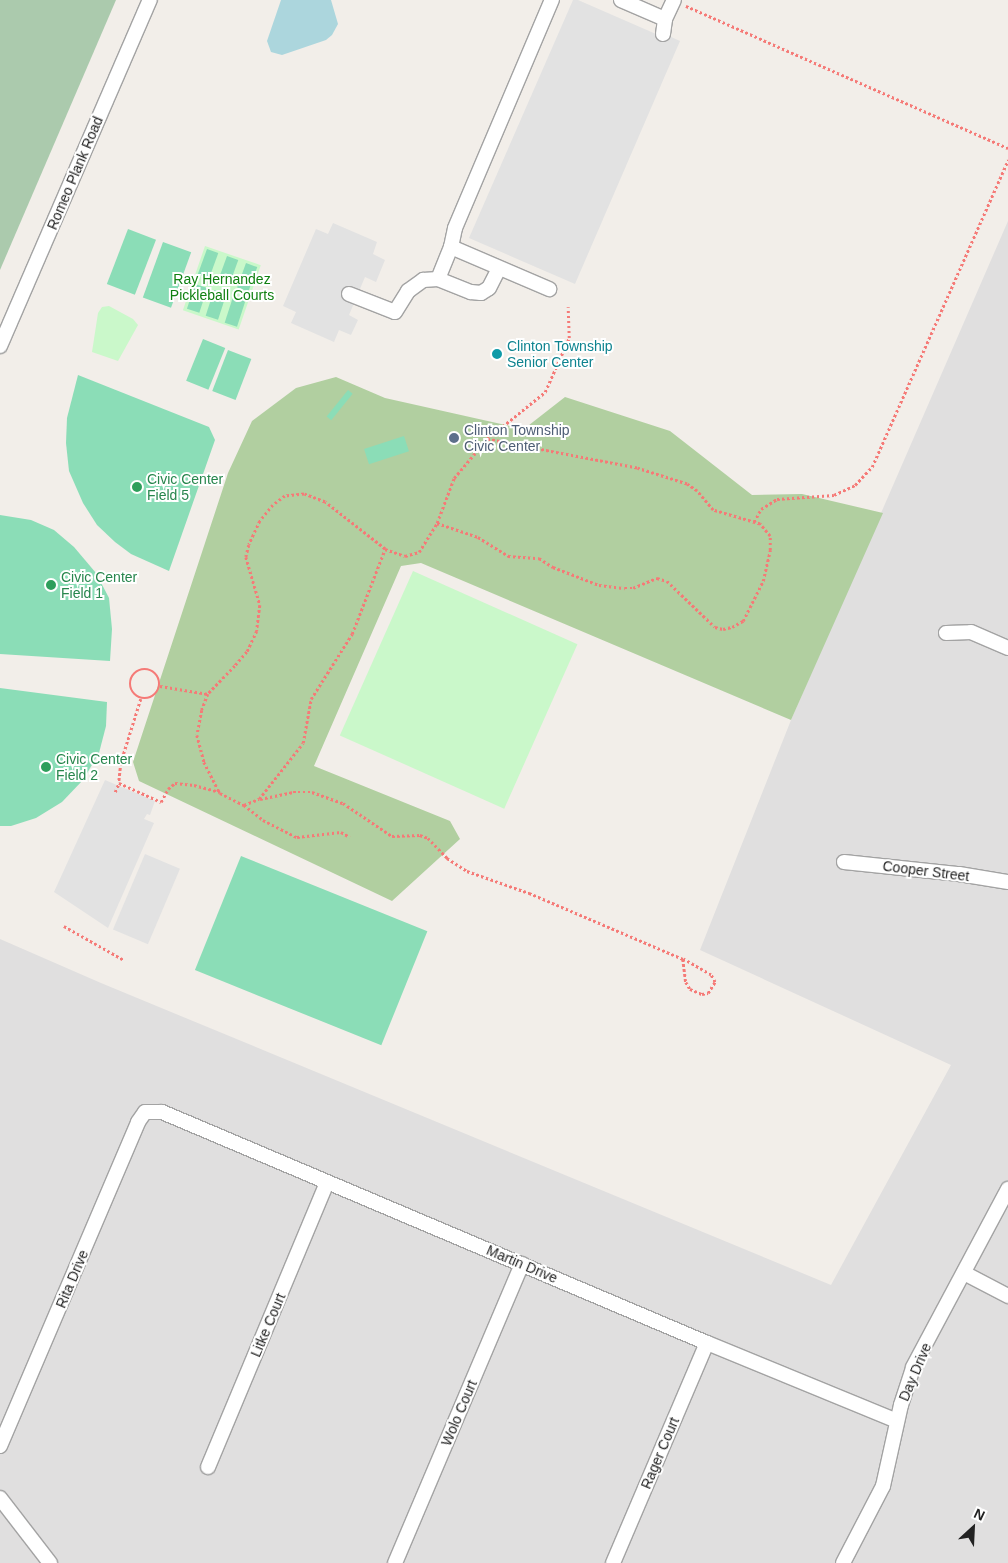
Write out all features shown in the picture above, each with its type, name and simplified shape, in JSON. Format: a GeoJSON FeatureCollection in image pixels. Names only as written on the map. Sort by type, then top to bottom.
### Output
{"type":"FeatureCollection","features":[{"type":"Feature","properties":{"kind":"street","name":"Romeo Plank Road"},"geometry":{"type":"LineString","coordinates":[[0,346],[150,0]]}},
{"type":"Feature","properties":{"kind":"street"},"geometry":{"type":"LineString","coordinates":[[438,279],[451,247],[454,228],[552,0]]}},
{"type":"Feature","properties":{"kind":"street"},"geometry":{"type":"LineString","coordinates":[[621,0],[665,19]]}},
{"type":"Feature","properties":{"kind":"street"},"geometry":{"type":"LineString","coordinates":[[663,34],[665,19],[680,3]]}},
{"type":"Feature","properties":{"kind":"street"},"geometry":{"type":"LineString","coordinates":[[451,247],[549,289]]}},
{"type":"Feature","properties":{"kind":"street"},"geometry":{"type":"LineString","coordinates":[[348,294],[395,312],[414,285],[422,280],[438,279],[471,292],[481,293],[489,288],[499,268]]}},
{"type":"Feature","properties":{"kind":"street"},"geometry":{"type":"LineString","coordinates":[[946,633],[972,632],[1008,648]]}},
{"type":"Feature","properties":{"kind":"street","name":"Cooper Street"},"geometry":{"type":"LineString","coordinates":[[844,862],[959,874],[1008,882]]}},
{"type":"Feature","properties":{"kind":"street","name":"Martin Drive"},"geometry":{"type":"LineString","coordinates":[[145,1112],[162,1112],[707,1343],[897,1421]]}},
{"type":"Feature","properties":{"kind":"street","name":"Rita Drive"},"geometry":{"type":"LineString","coordinates":[[0,1446],[138,1122],[145,1112]]}},
{"type":"Feature","properties":{"kind":"street","name":"Litke Court"},"geometry":{"type":"LineString","coordinates":[[208,1467],[327,1183]]}},
{"type":"Feature","properties":{"kind":"street","name":"Day Drive"},"geometry":{"type":"LineString","coordinates":[[843,1563],[883,1486],[897,1421],[913,1367],[1008,1189]]}},
{"type":"Feature","properties":{"kind":"street","name":"Wolo Court"},"geometry":{"type":"LineString","coordinates":[[395,1563],[522,1264]]}},
{"type":"Feature","properties":{"kind":"street"},"geometry":{"type":"LineString","coordinates":[[964,1273],[1008,1296]]}},
{"type":"Feature","properties":{"kind":"street","name":"Rager Court"},"geometry":{"type":"LineString","coordinates":[[613,1563],[707,1343]]}},
{"type":"Feature","properties":{"kind":"street"},"geometry":{"type":"LineString","coordinates":[[0,1498],[50,1563]]}},
{"type":"Feature","properties":{"kind":"path"},"geometry":{"type":"LineString","coordinates":[[680,3],[1008,148]]}},
{"type":"Feature","properties":{"kind":"path"},"geometry":{"type":"LineString","coordinates":[[754,522],[761,508],[777,499],[834,495],[854,485],[872,468],[1008,160]]}},
{"type":"Feature","properties":{"kind":"path"},"geometry":{"type":"LineString","coordinates":[[220,792],[204,762],[197,735],[202,710],[208,694],[247,652],[257,631],[260,605],[246,552],[260,521],[273,505],[285,496],[304,494],[326,502],[385,549],[405,556],[419,552],[437,523],[454,478],[487,439],[545,392],[569,338],[568,307]]}},
{"type":"Feature","properties":{"kind":"path"},"geometry":{"type":"LineString","coordinates":[[437,523],[478,537],[508,556],[539,558],[553,567],[599,584],[633,588],[657,578],[667,581],[676,587],[708,621],[723,629],[732,628],[743,621],[763,581],[770,536],[760,524],[713,510],[697,491],[687,484],[637,468],[487,439]]}},
{"type":"Feature","properties":{"kind":"path"},"geometry":{"type":"LineString","coordinates":[[259,799],[303,743],[311,699],[352,634],[385,549]]}},
{"type":"Feature","properties":{"kind":"path"},"geometry":{"type":"LineString","coordinates":[[146,669],[155,672],[160,686],[154,696],[141,699],[131,689],[131,679],[137,672],[146,669]]}},
{"type":"Feature","properties":{"kind":"path"},"geometry":{"type":"LineString","coordinates":[[160,686],[208,694]]}},
{"type":"Feature","properties":{"kind":"path"},"geometry":{"type":"LineString","coordinates":[[115,792],[119,783],[121,763],[141,699]]}},
{"type":"Feature","properties":{"kind":"path"},"geometry":{"type":"LineString","coordinates":[[119,783],[162,802],[168,789],[175,784],[194,784],[220,792],[244,805],[263,820],[297,837],[340,832],[350,837]]}},
{"type":"Feature","properties":{"kind":"path"},"geometry":{"type":"LineString","coordinates":[[244,805],[259,799],[293,792],[312,792],[329,797],[363,815],[392,836],[420,835],[428,838],[447,858],[467,870],[565,908],[683,959],[711,975],[715,982],[708,993],[702,994],[690,989],[686,982],[683,959]]}},
{"type":"Feature","properties":{"kind":"path"},"geometry":{"type":"LineString","coordinates":[[64,926],[124,960]]}},
{"type":"Feature","properties":{"kind":"shaded area"},"geometry":{"type":"Polygon","coordinates":[[[573,0],[578,0],[656,34],[658,31],[680,41],[575,284],[469,238],[573,0]]]}},
{"type":"Feature","properties":{"kind":"shaded area"},"geometry":{"type":"Polygon","coordinates":[[[1008,221],[1008,1563],[0,1563],[0,939],[101,983],[831,1285],[951,1065],[700,950],[791,720],[1008,221]]]}},
{"type":"Feature","properties":{"kind":"shaded area"},"geometry":{"type":"Polygon","coordinates":[[[333,223],[377,242],[373,254],[385,260],[376,282],[365,277],[349,315],[358,320],[351,335],[339,330],[334,342],[291,323],[296,312],[283,306],[316,229],[328,234],[333,223]]]}},
{"type":"Feature","properties":{"kind":"shaded area"},"geometry":{"type":"Polygon","coordinates":[[[105,780],[155,801],[150,815],[147,814],[144,819],[154,823],[108,928],[54,892],[105,780]]]}},
{"type":"Feature","properties":{"kind":"shaded area"},"geometry":{"type":"Polygon","coordinates":[[[145,854],[180,869],[148,944],[113,929],[145,854]]]}},
{"type":"Feature","properties":{"kind":"green space"},"geometry":{"type":"Polygon","coordinates":[[[0,0],[116,0],[0,270],[0,0]]]}},
{"type":"Feature","properties":{"kind":"green space"},"geometry":{"type":"Polygon","coordinates":[[[128,229],[156,240],[135,295],[107,284],[128,229]]]}},
{"type":"Feature","properties":{"kind":"green space"},"geometry":{"type":"Polygon","coordinates":[[[163,242],[191,252],[171,308],[143,297],[163,242]]]}},
{"type":"Feature","properties":{"kind":"green space","name":"Ray Hernandez Pickleball Courts"},"geometry":{"type":"Polygon","coordinates":[[[205,246],[261,265],[239,330],[183,310],[205,246]]]}},
{"type":"Feature","properties":{"kind":"green space"},"geometry":{"type":"Polygon","coordinates":[[[207,249],[218,253],[209,278],[198,274],[207,249]]]}},
{"type":"Feature","properties":{"kind":"green space"},"geometry":{"type":"Polygon","coordinates":[[[227,256],[238,260],[229,285],[218,280],[227,256]]]}},
{"type":"Feature","properties":{"kind":"green space"},"geometry":{"type":"Polygon","coordinates":[[[246,263],[257,267],[248,292],[237,287],[246,263]]]}},
{"type":"Feature","properties":{"kind":"green space"},"geometry":{"type":"Polygon","coordinates":[[[195,284],[207,288],[199,313],[187,309],[195,284]]]}},
{"type":"Feature","properties":{"kind":"green space"},"geometry":{"type":"Polygon","coordinates":[[[214,290],[226,294],[218,320],[206,316],[214,290]]]}},
{"type":"Feature","properties":{"kind":"green space"},"geometry":{"type":"Polygon","coordinates":[[[233,297],[245,301],[237,327],[225,323],[233,297]]]}},
{"type":"Feature","properties":{"kind":"green space"},"geometry":{"type":"Polygon","coordinates":[[[109,306],[133,319],[138,325],[118,361],[92,352],[98,313],[102,307],[109,306]]]}},
{"type":"Feature","properties":{"kind":"green space"},"geometry":{"type":"Polygon","coordinates":[[[203,339],[225,348],[208,390],[186,381],[203,339]]]}},
{"type":"Feature","properties":{"kind":"green space"},"geometry":{"type":"Polygon","coordinates":[[[228,350],[251,359],[236,400],[212,391],[228,350]]]}},
{"type":"Feature","properties":{"kind":"green space","name":"Civic Center Field 5"},"geometry":{"type":"Polygon","coordinates":[[[78,375],[209,427],[215,440],[169,571],[131,554],[115,542],[97,525],[83,503],[69,471],[66,443],[67,418],[78,375]]]}},
{"type":"Feature","properties":{"kind":"green space"},"geometry":{"type":"Polygon","coordinates":[[[336,377],[385,398],[524,429],[565,397],[670,431],[752,495],[802,494],[883,513],[791,720],[421,563],[401,566],[314,766],[450,821],[460,839],[392,901],[139,781],[133,762],[228,473],[252,421],[296,388],[336,377]]]}},
{"type":"Feature","properties":{"kind":"green space"},"geometry":{"type":"Polygon","coordinates":[[[348,390],[353,394],[331,420],[327,416],[348,390]]]}},
{"type":"Feature","properties":{"kind":"green space"},"geometry":{"type":"Polygon","coordinates":[[[404,436],[409,451],[369,464],[364,449],[404,436]]]}},
{"type":"Feature","properties":{"kind":"green space","name":"Civic Center Field 1"},"geometry":{"type":"Polygon","coordinates":[[[0,515],[31,520],[54,530],[74,547],[96,573],[109,598],[112,629],[110,661],[0,654],[0,515]]]}},
{"type":"Feature","properties":{"kind":"green space"},"geometry":{"type":"Polygon","coordinates":[[[413,571],[577,644],[504,809],[340,735],[413,571]]]}},
{"type":"Feature","properties":{"kind":"green space","name":"Civic Center Field 2"},"geometry":{"type":"Polygon","coordinates":[[[0,688],[107,702],[106,726],[99,753],[83,780],[62,802],[36,818],[11,826],[0,826],[0,688]]]}},
{"type":"Feature","properties":{"kind":"green space"},"geometry":{"type":"Polygon","coordinates":[[[241,856],[427,931],[381,1045],[195,970],[241,856]]]}},
{"type":"Feature","properties":{"kind":"water"},"geometry":{"type":"Polygon","coordinates":[[[281,0],[331,0],[338,24],[332,35],[326,40],[282,55],[271,52],[267,41],[281,0]]]}},
{"type":"Feature","properties":{"kind":"place","name":"Clinton Township Senior Center"},"geometry":{"type":"Point","coordinates":[497,354]}},
{"type":"Feature","properties":{"kind":"place","name":"Clinton Township Civic Center"},"geometry":{"type":"Point","coordinates":[454,438]}},
{"type":"Feature","properties":{"kind":"place","name":"Civic Center Field 5"},"geometry":{"type":"Point","coordinates":[137,487]}},
{"type":"Feature","properties":{"kind":"place","name":"Civic Center Field 1"},"geometry":{"type":"Point","coordinates":[51,585]}},
{"type":"Feature","properties":{"kind":"place","name":"Civic Center Field 2"},"geometry":{"type":"Point","coordinates":[46,767]}}]}
